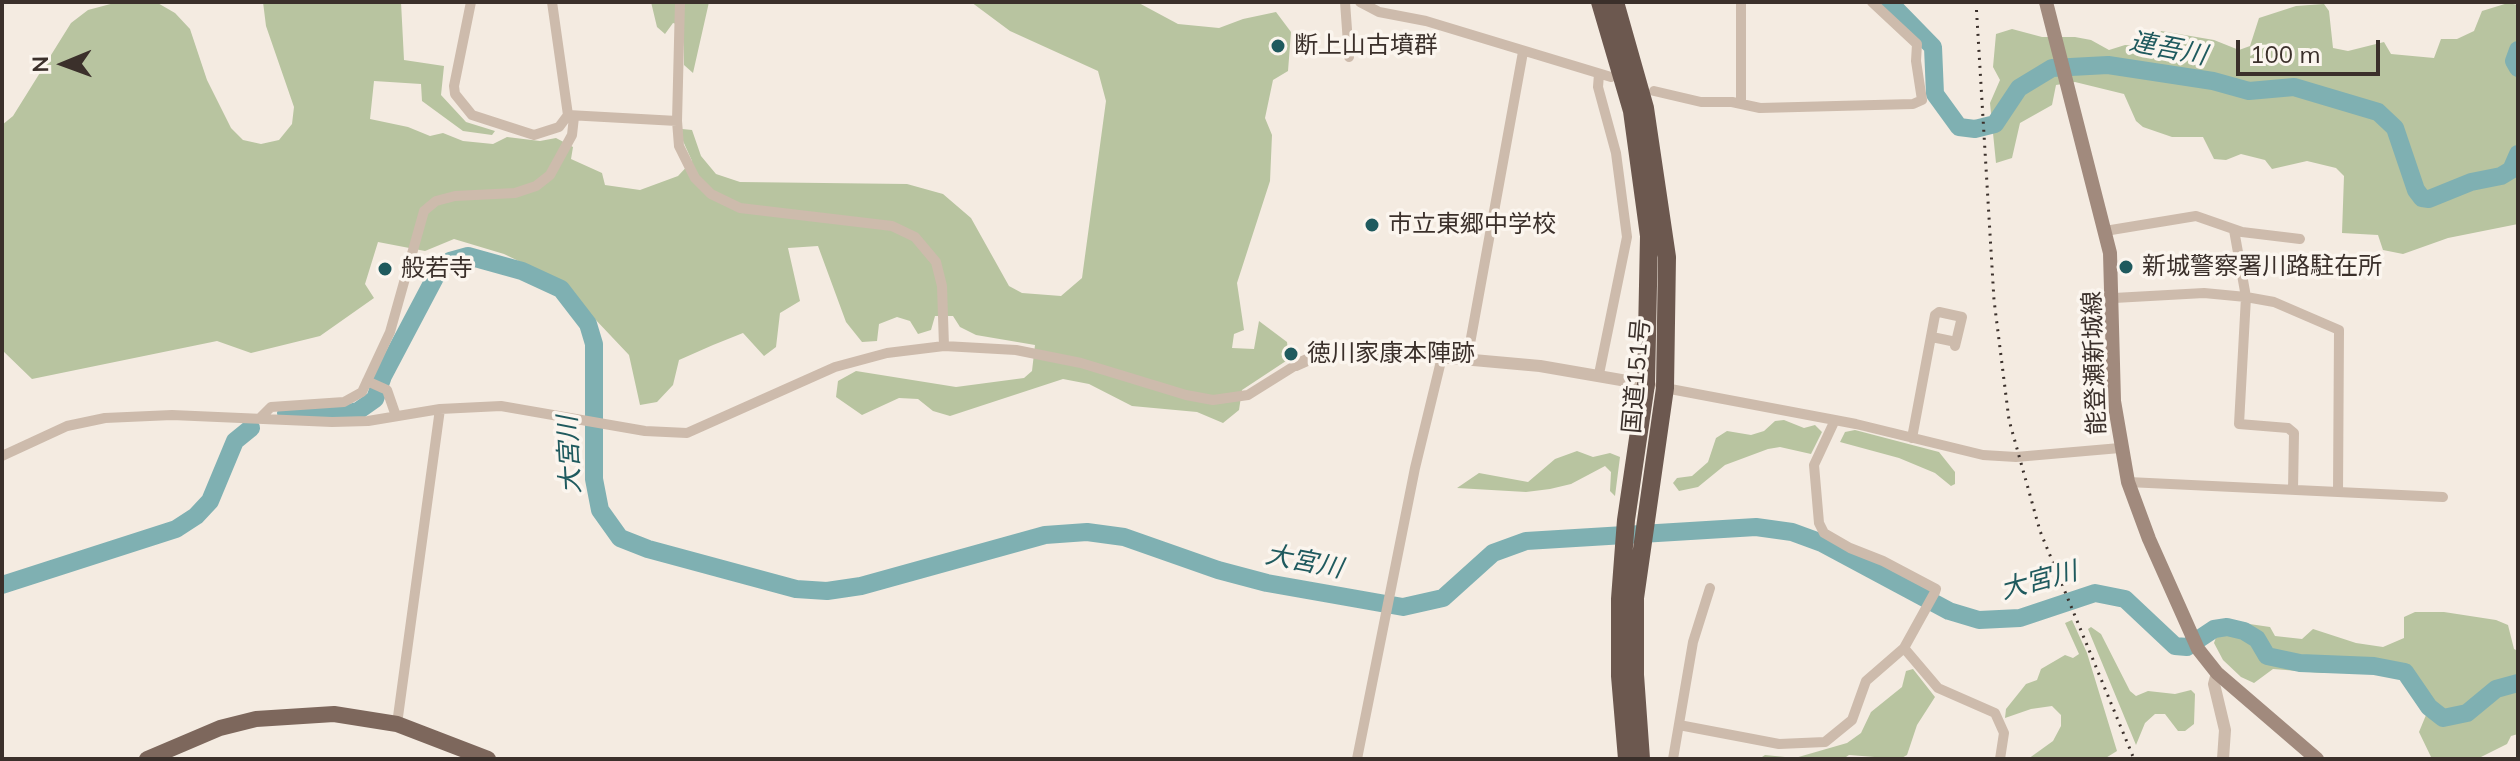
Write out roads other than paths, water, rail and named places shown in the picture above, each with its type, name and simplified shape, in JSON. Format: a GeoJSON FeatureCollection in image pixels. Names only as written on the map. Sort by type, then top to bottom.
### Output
{"type":"FeatureCollection","features":[{"type":"Feature","properties":{"kind":"highway","name":"国道151号"},"geometry":{"type":"LineString","coordinates":[[1600,2],[1632,111],[1646,198],[1655,386]]}},
{"type":"Feature","properties":{"kind":"highway","name":"国道151号"},"geometry":{"type":"LineString","coordinates":[[1615,2],[1645,108],[1667,257],[1655,386],[1632,550],[1620,676],[1627,759]]}},
{"type":"Feature","properties":{"kind":"highway","name":"国道151号"},"geometry":{"type":"LineString","coordinates":[[1632,550],[1633,641],[1641,759]]}},
{"type":"Feature","properties":{"kind":"main road","name":"能登瀬新城線"},"geometry":{"type":"LineString","coordinates":[[2046,2],[2105,231],[2114,298],[2114,401],[2128,482],[2198,649],[2217,673],[2317,759]]}},
{"type":"Feature","properties":{"kind":"main road"},"geometry":{"type":"LineString","coordinates":[[147,759],[220,728],[256,719],[334,714],[397,724],[488,759]]}},
{"type":"Feature","properties":{"kind":"street"},"geometry":{"type":"LineString","coordinates":[[471,2],[454,86],[455,94],[472,115],[534,135],[559,127],[571,116],[677,121]]}},
{"type":"Feature","properties":{"kind":"street"},"geometry":{"type":"LineString","coordinates":[[259,419],[271,407],[353,399],[370,382],[390,332],[424,211],[436,201],[455,196],[515,193],[536,186],[550,175],[572,135],[552,2]]}},
{"type":"Feature","properties":{"kind":"street"},"geometry":{"type":"LineString","coordinates":[[680,2],[679,146],[695,178],[711,194],[740,208],[892,226],[915,237],[936,262],[942,286],[944,346]]}},
{"type":"Feature","properties":{"kind":"street"},"geometry":{"type":"LineString","coordinates":[[1345,2],[1349,57]]}},
{"type":"Feature","properties":{"kind":"street"},"geometry":{"type":"LineString","coordinates":[[1360,2],[1379,12],[1426,21],[1605,76],[1598,87],[1616,153],[1627,237],[1599,374]]}},
{"type":"Feature","properties":{"kind":"street"},"geometry":{"type":"LineString","coordinates":[[1741,2],[1741,103]]}},
{"type":"Feature","properties":{"kind":"street"},"geometry":{"type":"LineString","coordinates":[[1654,91],[1701,102],[1789,109],[1913,104],[1922,100],[1916,61],[1917,44],[1872,2]]}},
{"type":"Feature","properties":{"kind":"street"},"geometry":{"type":"LineString","coordinates":[[1467,360],[1523,52]]}},
{"type":"Feature","properties":{"kind":"street"},"geometry":{"type":"LineString","coordinates":[[2105,231],[2196,216],[2234,230],[2300,239]]}},
{"type":"Feature","properties":{"kind":"street"},"geometry":{"type":"LineString","coordinates":[[2234,230],[2246,297],[2239,424],[2288,428],[2294,433],[2293,490]]}},
{"type":"Feature","properties":{"kind":"street"},"geometry":{"type":"LineString","coordinates":[[2114,298],[2204,293],[2246,297],[2274,302],[2339,330],[2338,492]]}},
{"type":"Feature","properties":{"kind":"street"},"geometry":{"type":"LineString","coordinates":[[1912,438],[1932,337],[1939,312],[1962,317],[1956,344],[1932,337]]}},
{"type":"Feature","properties":{"kind":"street"},"geometry":{"type":"LineString","coordinates":[[2,456],[67,426],[105,418],[172,415],[332,422],[440,409],[501,406],[645,431],[687,433],[848,363],[944,346],[1016,350],[1081,363],[1186,395],[1213,400],[1248,395],[1315,355],[1342,349],[1442,357],[1599,374],[1835,420],[1983,455],[2016,457],[2120,448]]}},
{"type":"Feature","properties":{"kind":"street"},"geometry":{"type":"LineString","coordinates":[[1357,759],[1442,357]]}},
{"type":"Feature","properties":{"kind":"street"},"geometry":{"type":"LineString","coordinates":[[370,382],[387,390],[396,416]]}},
{"type":"Feature","properties":{"kind":"street"},"geometry":{"type":"LineString","coordinates":[[397,724],[440,409]]}},
{"type":"Feature","properties":{"kind":"street"},"geometry":{"type":"LineString","coordinates":[[1679,725],[1779,744],[1825,742],[1852,720],[1866,681],[1904,648],[1927,608],[1936,589],[1883,561],[1850,548],[1824,533],[1819,523],[1814,465],[1835,420]]}},
{"type":"Feature","properties":{"kind":"street"},"geometry":{"type":"LineString","coordinates":[[2128,482],[2443,497]]}},
{"type":"Feature","properties":{"kind":"street"},"geometry":{"type":"LineString","coordinates":[[1673,759],[1696,631],[1710,588]]}},
{"type":"Feature","properties":{"kind":"street"},"geometry":{"type":"LineString","coordinates":[[1904,648],[1938,688],[1995,713],[2004,733],[2000,759]]}},
{"type":"Feature","properties":{"kind":"street"},"geometry":{"type":"LineString","coordinates":[[2217,673],[2214,684],[2225,730],[2223,759]]}},
{"type":"Feature","properties":{"kind":"waterway","name":"連吾川"},"geometry":{"type":"LineString","coordinates":[[1889,2],[1933,47],[1935,94],[1959,127],[1975,129],[1995,124],[2019,88],[2052,68],[2108,65],[2213,81],[2249,91],[2294,87],[2378,112],[2395,128],[2416,190],[2422,198],[2429,199],[2471,182],[2501,176],[2511,170],[2518,154]]}},
{"type":"Feature","properties":{"kind":"waterway","name":"連吾川"},"geometry":{"type":"LineString","coordinates":[[2518,50],[2514,61],[2518,68]]}},
{"type":"Feature","properties":{"kind":"waterway","name":"大宮川"},"geometry":{"type":"LineString","coordinates":[[286,413],[339,415],[358,411],[375,399],[383,376],[439,270],[450,261],[468,256],[522,271],[561,289],[588,324],[594,344],[594,479],[600,510],[620,538],[648,549],[796,589],[827,591],[861,586],[1045,535],[1087,532],[1124,537],[1218,570],[1267,583],[1403,607],[1443,598],[1493,553],[1526,541],[1756,527],[1792,532],[1822,543],[1949,611],[1979,620],[2020,618],[2095,593],[2125,599],[2175,646],[2187,647],[2214,629],[2227,627],[2244,631],[2257,639],[2267,656],[2300,663],[2374,666],[2405,672],[2429,707],[2443,718],[2467,713],[2496,689],[2518,683]]}},
{"type":"Feature","properties":{"kind":"waterway","name":"大宮川"},"geometry":{"type":"LineString","coordinates":[[2,585],[176,529],[196,516],[210,501],[235,441],[251,428]]}},
{"type":"Feature","properties":{"kind":"railway"},"geometry":{"type":"LineString","coordinates":[[1976,2],[1994,300],[2009,420],[2040,531],[2134,759]]}},
{"type":"Feature","properties":{"kind":"place","name":"断上山古墳群"},"geometry":{"type":"Point","coordinates":[1278,46]}},
{"type":"Feature","properties":{"kind":"place","name":"市立東郷中学校"},"geometry":{"type":"Point","coordinates":[1372,225]}},
{"type":"Feature","properties":{"kind":"place","name":"新城警察署川路駐在所"},"geometry":{"type":"Point","coordinates":[2126,267]}},
{"type":"Feature","properties":{"kind":"place","name":"般若寺"},"geometry":{"type":"Point","coordinates":[385,269]}},
{"type":"Feature","properties":{"kind":"place","name":"徳川家康本陣跡"},"geometry":{"type":"Point","coordinates":[1291,354]}}]}
